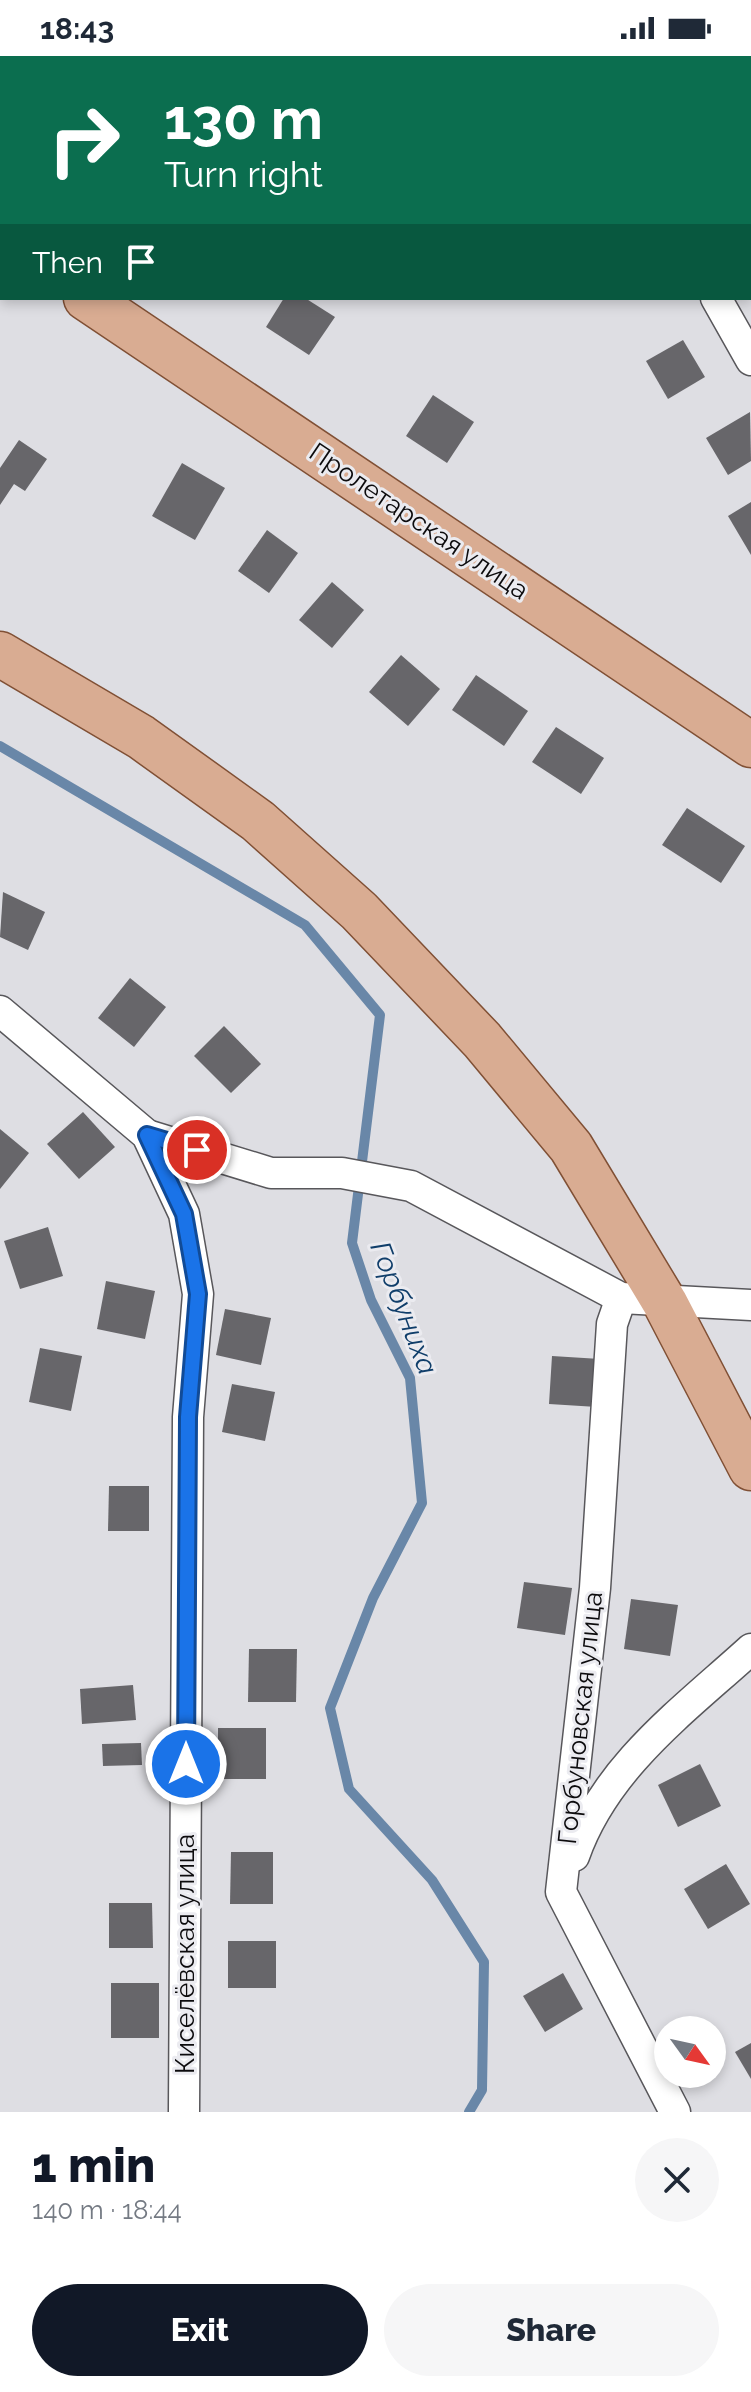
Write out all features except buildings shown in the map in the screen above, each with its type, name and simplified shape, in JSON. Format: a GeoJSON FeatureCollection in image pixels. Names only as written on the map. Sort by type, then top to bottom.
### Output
{"type":"FeatureCollection","features":[{"type":"Feature","properties":{"kind":"main road","name":"Пролетарская улица"},"geometry":{"type":"LineString","coordinates":[[89,300],[751,745]]}},
{"type":"Feature","properties":{"kind":"main road"},"geometry":{"type":"LineString","coordinates":[[0,654],[141,737],[258,821],[359,911],[482,1040],[571,1147],[665,1303],[751,1468]]}},
{"type":"Feature","properties":{"kind":"street"},"geometry":{"type":"LineString","coordinates":[[717,300],[751,360]]}},
{"type":"Feature","properties":{"kind":"street","name":"Киселёвская улица"},"geometry":{"type":"LineString","coordinates":[[0,1011],[147,1135],[184,1214],[198,1294],[188,1417],[184,2112]]}},
{"type":"Feature","properties":{"kind":"street"},"geometry":{"type":"LineString","coordinates":[[147,1135],[271,1173],[342,1173],[411,1186],[621,1298],[665,1303],[751,1305]]}},
{"type":"Feature","properties":{"kind":"street","name":"Горбуновская улица"},"geometry":{"type":"LineString","coordinates":[[561,1892],[595,1588],[612,1324],[621,1298]]}},
{"type":"Feature","properties":{"kind":"street"},"geometry":{"type":"LineString","coordinates":[[675,2112],[561,1892],[582,1832],[631,1758],[751,1649]]}},
{"type":"Feature","properties":{"kind":"waterway","name":"Горбуниха"},"geometry":{"type":"LineString","coordinates":[[0,746],[305,925],[380,1015],[352,1243],[371,1300],[410,1378],[422,1503],[373,1598],[330,1708],[349,1789],[432,1880],[484,1962],[482,2090],[469,2112]]}},
{"type":"Feature","properties":{"kind":"route"},"geometry":{"type":"LineString","coordinates":[[186,1764],[188,1417],[198,1294],[184,1214],[147,1135],[197,1150]]}}]}
